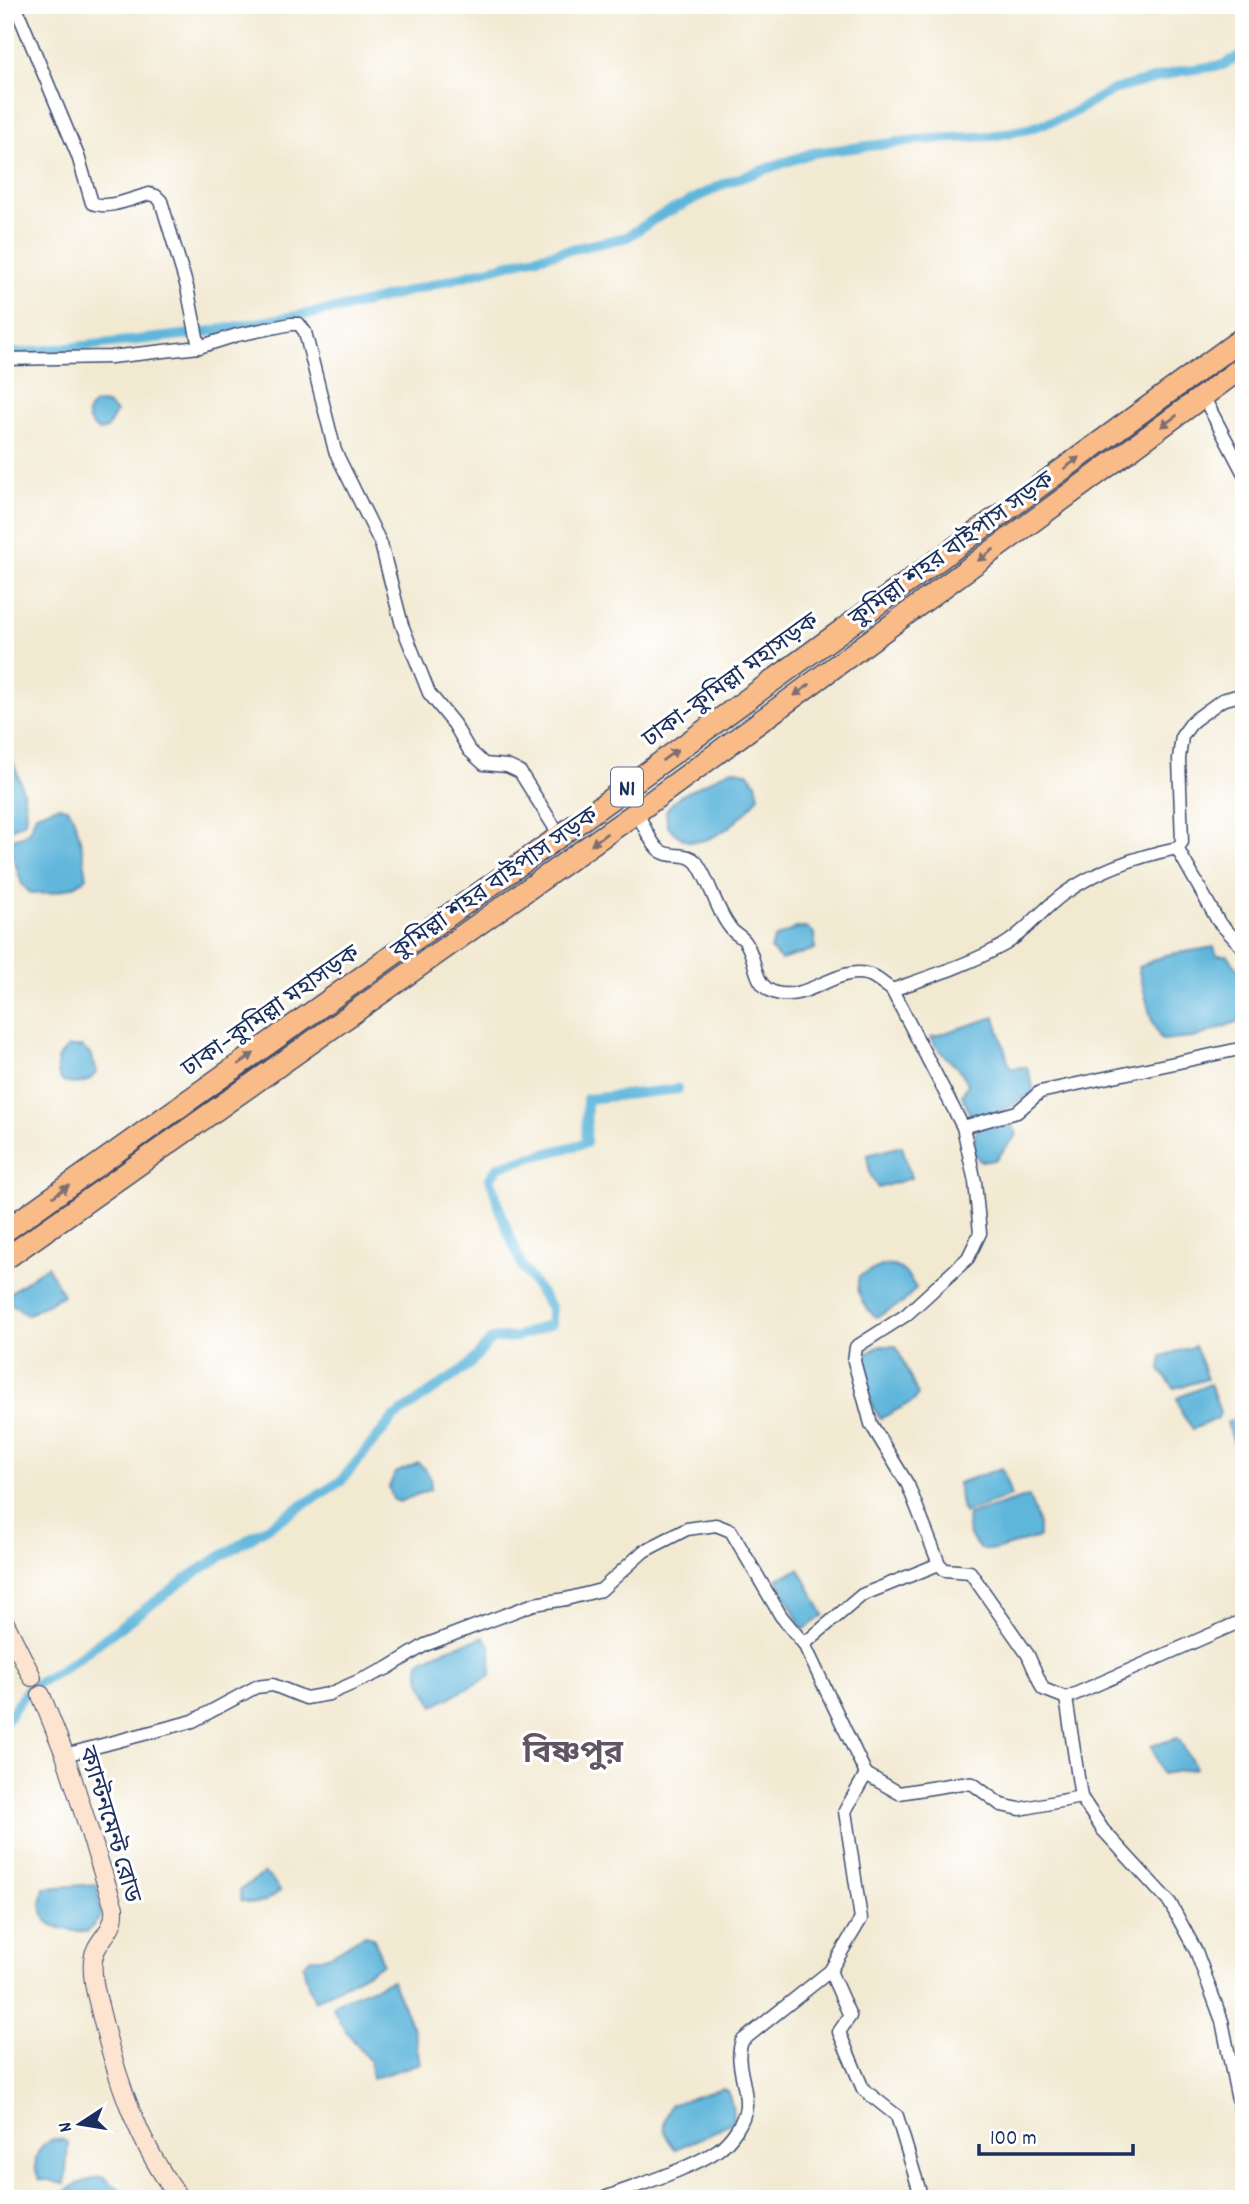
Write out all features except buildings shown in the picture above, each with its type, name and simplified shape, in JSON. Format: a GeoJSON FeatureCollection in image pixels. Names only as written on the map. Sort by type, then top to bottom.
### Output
{"type":"FeatureCollection","features":[{"type":"Feature","properties":{"kind":"highway","name":"ঢাকা–কুমিল্লা মহাসড়ক"},"geometry":{"type":"LineString","coordinates":[[5,1231],[560,836],[1244,337]]}},
{"type":"Feature","properties":{"kind":"highway","name":"কুমিল্লা শহর বাইপাস সড়ক"},"geometry":{"type":"LineString","coordinates":[[5,1259],[637,812],[1244,366]]}},
{"type":"Feature","properties":{"kind":"main road"},"geometry":{"type":"LineString","coordinates":[[5,1623],[33,1676]]}},
{"type":"Feature","properties":{"kind":"main road","name":"ক্যান্টনমেন্ট রোড"},"geometry":{"type":"LineString","coordinates":[[41,1695],[65,1755],[114,1908],[115,1919],[111,1929],[96,1949],[93,1958],[93,1976],[106,2032],[132,2118],[180,2199]]}},
{"type":"Feature","properties":{"kind":"street"},"geometry":{"type":"LineString","coordinates":[[15,5],[78,156],[92,202],[98,206],[106,205],[149,194],[161,201],[187,287],[198,346]]}},
{"type":"Feature","properties":{"kind":"street"},"geometry":{"type":"LineString","coordinates":[[5,359],[111,357],[198,346],[237,335],[299,324],[304,332],[335,451],[381,544],[402,625],[429,694],[454,724],[469,750],[484,764],[507,766],[520,772],[560,836]]}},
{"type":"Feature","properties":{"kind":"street"},"geometry":{"type":"LineString","coordinates":[[1203,396],[1244,474]]}},
{"type":"Feature","properties":{"kind":"street"},"geometry":{"type":"LineString","coordinates":[[892,990],[950,970],[1004,945],[1066,891],[1102,872],[1177,848],[1182,842],[1179,759],[1182,736],[1193,721],[1222,699],[1244,694]]}},
{"type":"Feature","properties":{"kind":"street"},"geometry":{"type":"LineString","coordinates":[[637,812],[659,851],[668,855],[686,855],[697,864],[732,930],[746,941],[757,975],[765,989],[779,994],[803,991],[860,973],[871,976],[892,990],[963,1127],[975,1182],[980,1233],[968,1258],[906,1315],[856,1347],[854,1362],[871,1424],[908,1485],[939,1564],[945,1570],[970,1572],[1028,1655],[1043,1689],[1066,1698],[1244,1619]]}},
{"type":"Feature","properties":{"kind":"street"},"geometry":{"type":"LineString","coordinates":[[1177,848],[1218,921],[1244,949]]}},
{"type":"Feature","properties":{"kind":"street"},"geometry":{"type":"LineString","coordinates":[[963,1127],[1017,1112],[1040,1092],[1244,1048]]}},
{"type":"Feature","properties":{"kind":"street"},"geometry":{"type":"LineString","coordinates":[[65,1755],[193,1721],[256,1687],[273,1685],[306,1698],[329,1694],[388,1668],[425,1646],[534,1604],[566,1600],[601,1590],[644,1551],[687,1529],[716,1525],[731,1531],[781,1616],[804,1644],[866,1774],[899,1793],[962,1783],[973,1784],[1001,1805],[1020,1809],[1081,1797]]}},
{"type":"Feature","properties":{"kind":"street"},"geometry":{"type":"LineString","coordinates":[[804,1644],[862,1595],[939,1564]]}},
{"type":"Feature","properties":{"kind":"street"},"geometry":{"type":"LineString","coordinates":[[1066,1698],[1081,1797],[1103,1830],[1170,1903],[1196,1951],[1222,2021],[1244,2130]]}},
{"type":"Feature","properties":{"kind":"street"},"geometry":{"type":"LineString","coordinates":[[602,2199],[718,2150],[738,2129],[746,2107],[738,2052],[743,2041],[830,1970],[861,1919],[845,1811],[866,1774]]}},
{"type":"Feature","properties":{"kind":"street"},"geometry":{"type":"LineString","coordinates":[[830,1970],[850,2016],[839,2032],[863,2089],[897,2116],[922,2199]]}},
{"type":"Feature","properties":{"kind":"water"},"geometry":{"type":"Polygon","coordinates":[[[100,403],[107,404],[116,412],[107,429],[100,431],[91,424],[88,411],[100,403]]]}},
{"type":"Feature","properties":{"kind":"water"},"geometry":{"type":"Polygon","coordinates":[[[5,744],[20,782],[26,812],[25,822],[5,832],[5,744]]]}},
{"type":"Feature","properties":{"kind":"water"},"geometry":{"type":"Polygon","coordinates":[[[732,769],[749,773],[756,783],[759,796],[728,828],[708,839],[688,841],[667,825],[666,810],[678,797],[732,769]]]}},
{"type":"Feature","properties":{"kind":"water"},"geometry":{"type":"Polygon","coordinates":[[[59,806],[69,809],[73,817],[81,842],[87,877],[60,891],[29,892],[22,884],[10,848],[14,838],[23,836],[29,830],[36,814],[59,806]]]}},
{"type":"Feature","properties":{"kind":"water"},"geometry":{"type":"Polygon","coordinates":[[[796,928],[808,928],[814,934],[815,949],[781,960],[770,949],[775,938],[796,928]]]}},
{"type":"Feature","properties":{"kind":"water"},"geometry":{"type":"Polygon","coordinates":[[[1214,947],[1217,955],[1227,955],[1244,977],[1244,1019],[1194,1038],[1161,1040],[1151,1018],[1138,967],[1166,955],[1214,947]]]}},
{"type":"Feature","properties":{"kind":"water"},"geometry":{"type":"Polygon","coordinates":[[[995,1017],[1010,1068],[1027,1067],[1034,1091],[1005,1109],[972,1119],[962,1095],[968,1084],[965,1077],[940,1051],[931,1037],[995,1017]]]}},
{"type":"Feature","properties":{"kind":"water"},"geometry":{"type":"Polygon","coordinates":[[[68,1047],[82,1047],[90,1054],[97,1071],[86,1081],[78,1084],[63,1082],[58,1074],[57,1059],[68,1047]]]}},
{"type":"Feature","properties":{"kind":"water"},"geometry":{"type":"Polygon","coordinates":[[[1011,1122],[1017,1135],[996,1159],[980,1161],[973,1152],[978,1128],[1011,1122]]]}},
{"type":"Feature","properties":{"kind":"water"},"geometry":{"type":"Polygon","coordinates":[[[902,1146],[911,1178],[878,1188],[870,1174],[867,1155],[902,1146]]]}},
{"type":"Feature","properties":{"kind":"water"},"geometry":{"type":"Polygon","coordinates":[[[884,1265],[903,1271],[916,1288],[903,1303],[876,1317],[861,1299],[858,1282],[859,1276],[884,1265]]]}},
{"type":"Feature","properties":{"kind":"water"},"geometry":{"type":"Polygon","coordinates":[[[47,1266],[63,1295],[27,1315],[6,1296],[47,1266]]]}},
{"type":"Feature","properties":{"kind":"water"},"geometry":{"type":"Polygon","coordinates":[[[880,1346],[896,1346],[918,1395],[914,1401],[880,1419],[868,1396],[861,1370],[866,1355],[880,1346]]]}},
{"type":"Feature","properties":{"kind":"water"},"geometry":{"type":"Polygon","coordinates":[[[1195,1346],[1207,1379],[1174,1388],[1160,1370],[1162,1356],[1195,1346]]]}},
{"type":"Feature","properties":{"kind":"water"},"geometry":{"type":"Polygon","coordinates":[[[1210,1384],[1220,1412],[1218,1418],[1193,1429],[1182,1414],[1177,1398],[1210,1384]]]}},
{"type":"Feature","properties":{"kind":"water"},"geometry":{"type":"Polygon","coordinates":[[[1244,1413],[1244,1454],[1239,1456],[1227,1423],[1244,1413]]]}},
{"type":"Feature","properties":{"kind":"water"},"geometry":{"type":"Polygon","coordinates":[[[418,1463],[428,1474],[431,1489],[399,1502],[393,1499],[389,1487],[395,1473],[418,1463]]]}},
{"type":"Feature","properties":{"kind":"water"},"geometry":{"type":"Polygon","coordinates":[[[1002,1468],[1011,1496],[964,1513],[958,1483],[1002,1468]]]}},
{"type":"Feature","properties":{"kind":"water"},"geometry":{"type":"Polygon","coordinates":[[[1029,1496],[1039,1525],[1039,1537],[995,1550],[980,1549],[970,1534],[968,1515],[1029,1496]]]}},
{"type":"Feature","properties":{"kind":"water"},"geometry":{"type":"Polygon","coordinates":[[[799,1569],[824,1615],[803,1630],[777,1579],[799,1569]]]}},
{"type":"Feature","properties":{"kind":"water"},"geometry":{"type":"Polygon","coordinates":[[[484,1637],[490,1645],[491,1676],[434,1706],[425,1691],[419,1662],[441,1651],[484,1637]]]}},
{"type":"Feature","properties":{"kind":"water"},"geometry":{"type":"Polygon","coordinates":[[[1178,1738],[1196,1768],[1162,1774],[1151,1746],[1178,1738]]]}},
{"type":"Feature","properties":{"kind":"water"},"geometry":{"type":"Polygon","coordinates":[[[264,1873],[280,1890],[262,1902],[241,1900],[240,1890],[264,1873]]]}},
{"type":"Feature","properties":{"kind":"water"},"geometry":{"type":"Polygon","coordinates":[[[97,1884],[101,1917],[87,1932],[57,1927],[45,1918],[41,1901],[44,1888],[97,1884]]]}},
{"type":"Feature","properties":{"kind":"water"},"geometry":{"type":"Polygon","coordinates":[[[366,1935],[374,1939],[383,1964],[315,2001],[303,1965],[311,1958],[333,1954],[366,1935]]]}},
{"type":"Feature","properties":{"kind":"water"},"geometry":{"type":"Polygon","coordinates":[[[392,1980],[414,2031],[420,2063],[372,2079],[370,2062],[340,2023],[333,2007],[339,2001],[392,1980]]]}},
{"type":"Feature","properties":{"kind":"water"},"geometry":{"type":"Polygon","coordinates":[[[722,2088],[728,2092],[733,2121],[675,2149],[664,2128],[670,2105],[722,2088]]]}},
{"type":"Feature","properties":{"kind":"water"},"geometry":{"type":"Polygon","coordinates":[[[54,2139],[68,2143],[65,2184],[39,2179],[37,2173],[37,2154],[43,2145],[54,2139]]]}},
{"type":"Feature","properties":{"kind":"water"},"geometry":{"type":"Polygon","coordinates":[[[102,2176],[131,2199],[60,2199],[59,2195],[77,2184],[102,2176]]]}},
{"type":"Feature","properties":{"kind":"waterway"},"geometry":{"type":"LineString","coordinates":[[206,332],[353,306],[524,260],[627,237],[656,218],[726,183],[812,153],[917,140],[991,136],[1028,129],[1067,116],[1113,90],[1181,71],[1223,65],[1244,53]]}},
{"type":"Feature","properties":{"kind":"waterway"},"geometry":{"type":"LineString","coordinates":[[5,352],[22,353],[191,334]]}},
{"type":"Feature","properties":{"kind":"waterway"},"geometry":{"type":"LineString","coordinates":[[5,1722],[28,1689],[64,1668],[193,1574],[341,1481],[393,1418],[468,1366],[492,1339],[516,1337],[551,1324],[551,1308],[522,1266],[490,1178],[499,1166],[586,1143],[587,1099],[678,1089]]}},
{"type":"Feature","properties":{"kind":"district","name":"বিষ্ণপুর"},"geometry":{"type":"Point","coordinates":[573,1751]}}]}
